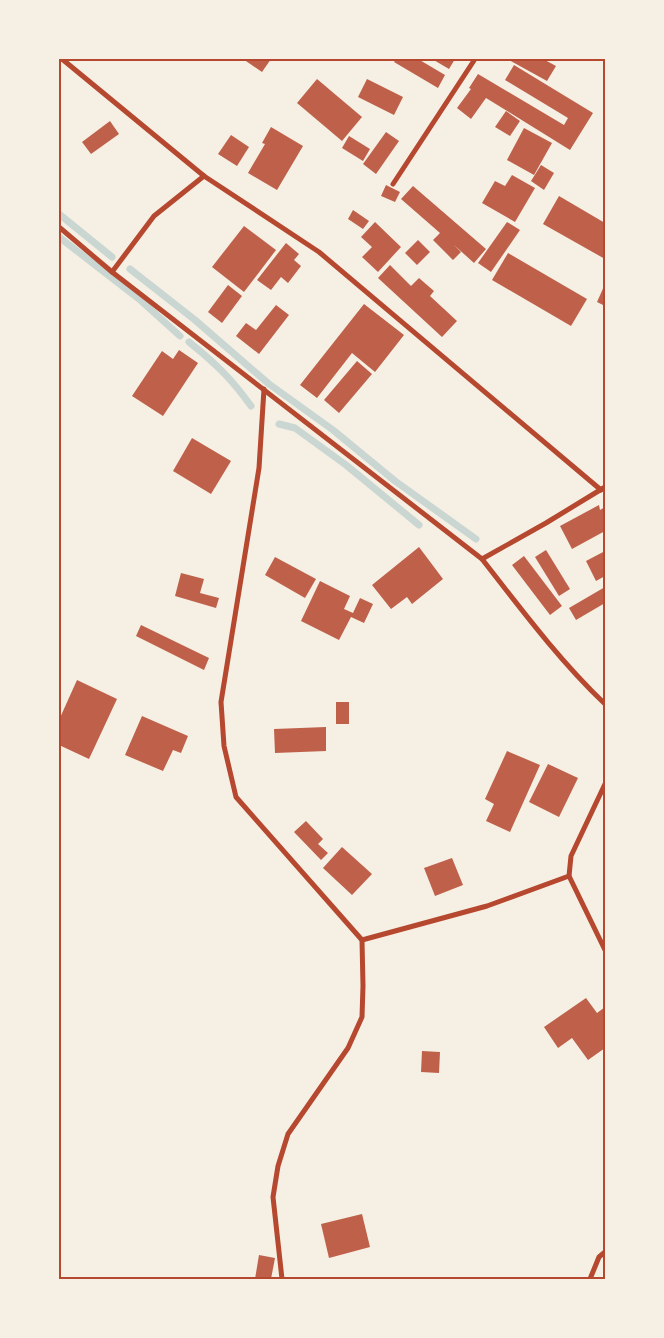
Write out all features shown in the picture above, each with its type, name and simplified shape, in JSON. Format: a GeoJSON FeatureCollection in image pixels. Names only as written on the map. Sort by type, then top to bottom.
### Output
{"type":"FeatureCollection","features":[{"type":"Feature","properties":{"kind":"street"},"geometry":{"type":"LineString","coordinates":[[62,59],[204,176],[319,252],[603,488],[546,523],[482,558]]}},
{"type":"Feature","properties":{"kind":"street"},"geometry":{"type":"LineString","coordinates":[[393,184],[475,59]]}},
{"type":"Feature","properties":{"kind":"street"},"geometry":{"type":"LineString","coordinates":[[112,272],[154,216],[204,176]]}},
{"type":"Feature","properties":{"kind":"street"},"geometry":{"type":"LineString","coordinates":[[59,227],[112,272],[482,558],[552,648],[581,681],[605,704]]}},
{"type":"Feature","properties":{"kind":"street"},"geometry":{"type":"LineString","coordinates":[[264,389],[259,468],[221,702],[224,746],[236,797],[362,940],[363,986],[362,1017],[348,1048],[288,1134],[278,1166],[273,1197],[282,1279]]}},
{"type":"Feature","properties":{"kind":"street"},"geometry":{"type":"LineString","coordinates":[[605,784],[572,856],[569,876],[605,950]]}},
{"type":"Feature","properties":{"kind":"street"},"geometry":{"type":"LineString","coordinates":[[362,940],[487,906],[569,876]]}},
{"type":"Feature","properties":{"kind":"street"},"geometry":{"type":"LineString","coordinates":[[590,1279],[599,1257],[605,1252]]}},
{"type":"Feature","properties":{"kind":"building"},"geometry":{"type":"Polygon","coordinates":[[[243,59],[271,59],[262,72],[243,59]]]}},
{"type":"Feature","properties":{"kind":"building"},"geometry":{"type":"Polygon","coordinates":[[[396,59],[418,59],[445,75],[438,88],[394,62],[396,59]]]}},
{"type":"Feature","properties":{"kind":"building"},"geometry":{"type":"Polygon","coordinates":[[[432,59],[455,59],[449,69],[432,59]]]}},
{"type":"Feature","properties":{"kind":"building"},"geometry":{"type":"Polygon","coordinates":[[[507,59],[543,59],[556,66],[547,81],[507,59]]]}},
{"type":"Feature","properties":{"kind":"building"},"geometry":{"type":"Polygon","coordinates":[[[514,65],[593,113],[570,150],[486,98],[471,119],[457,108],[471,89],[469,88],[478,74],[564,125],[568,118],[505,80],[514,65]]]}},
{"type":"Feature","properties":{"kind":"building"},"geometry":{"type":"Polygon","coordinates":[[[317,79],[362,117],[342,141],[297,103],[317,79]]]}},
{"type":"Feature","properties":{"kind":"building"},"geometry":{"type":"Polygon","coordinates":[[[367,79],[403,97],[394,115],[358,97],[367,79]]]}},
{"type":"Feature","properties":{"kind":"building"},"geometry":{"type":"Polygon","coordinates":[[[506,111],[520,121],[510,136],[495,127],[506,111]]]}},
{"type":"Feature","properties":{"kind":"building"},"geometry":{"type":"Polygon","coordinates":[[[110,121],[119,134],[91,154],[82,142],[110,121]]]}},
{"type":"Feature","properties":{"kind":"building"},"geometry":{"type":"Polygon","coordinates":[[[271,127],[303,146],[277,190],[248,173],[265,144],[262,143],[271,127]]]}},
{"type":"Feature","properties":{"kind":"building"},"geometry":{"type":"Polygon","coordinates":[[[524,128],[552,143],[534,175],[507,160],[524,128]]]}},
{"type":"Feature","properties":{"kind":"building"},"geometry":{"type":"Polygon","coordinates":[[[386,132],[399,141],[376,174],[363,164],[386,132]]]}},
{"type":"Feature","properties":{"kind":"building"},"geometry":{"type":"Polygon","coordinates":[[[231,135],[249,147],[237,166],[218,154],[231,135]]]}},
{"type":"Feature","properties":{"kind":"building"},"geometry":{"type":"Polygon","coordinates":[[[349,136],[370,149],[363,161],[342,148],[349,136]]]}},
{"type":"Feature","properties":{"kind":"building"},"geometry":{"type":"Polygon","coordinates":[[[541,165],[554,173],[544,190],[531,181],[541,165]]]}},
{"type":"Feature","properties":{"kind":"building"},"geometry":{"type":"Polygon","coordinates":[[[512,175],[535,188],[515,222],[482,203],[495,181],[505,186],[512,175]]]}},
{"type":"Feature","properties":{"kind":"building"},"geometry":{"type":"Polygon","coordinates":[[[386,185],[400,192],[395,202],[381,196],[386,185]]]}},
{"type":"Feature","properties":{"kind":"building"},"geometry":{"type":"Polygon","coordinates":[[[413,186],[486,249],[474,263],[454,245],[461,252],[453,260],[433,240],[440,233],[401,199],[413,186]]]}},
{"type":"Feature","properties":{"kind":"building"},"geometry":{"type":"Polygon","coordinates":[[[559,196],[605,223],[605,259],[543,224],[559,196]]]}},
{"type":"Feature","properties":{"kind":"building"},"geometry":{"type":"Polygon","coordinates":[[[353,210],[369,221],[363,229],[348,219],[353,210]]]}},
{"type":"Feature","properties":{"kind":"building"},"geometry":{"type":"Polygon","coordinates":[[[375,222],[401,247],[378,272],[362,257],[372,247],[361,237],[375,222]]]}},
{"type":"Feature","properties":{"kind":"building"},"geometry":{"type":"Polygon","coordinates":[[[507,222],[520,230],[491,272],[478,263],[507,222]]]}},
{"type":"Feature","properties":{"kind":"building"},"geometry":{"type":"Polygon","coordinates":[[[244,226],[276,250],[244,292],[212,267],[244,226]]]}},
{"type":"Feature","properties":{"kind":"building"},"geometry":{"type":"Polygon","coordinates":[[[418,240],[430,252],[417,265],[405,253],[418,240]]]}},
{"type":"Feature","properties":{"kind":"building"},"geometry":{"type":"Polygon","coordinates":[[[286,243],[299,254],[294,260],[301,266],[288,283],[281,277],[271,290],[257,280],[286,243]]]}},
{"type":"Feature","properties":{"kind":"building"},"geometry":{"type":"Polygon","coordinates":[[[508,253],[587,299],[571,326],[492,280],[508,253]]]}},
{"type":"Feature","properties":{"kind":"building"},"geometry":{"type":"Polygon","coordinates":[[[390,265],[411,286],[419,278],[434,291],[430,296],[457,321],[442,337],[378,278],[390,265]]]}},
{"type":"Feature","properties":{"kind":"building"},"geometry":{"type":"Polygon","coordinates":[[[605,284],[605,306],[597,302],[605,284]]]}},
{"type":"Feature","properties":{"kind":"building"},"geometry":{"type":"Polygon","coordinates":[[[228,285],[242,296],[222,323],[208,312],[228,285]]]}},
{"type":"Feature","properties":{"kind":"building"},"geometry":{"type":"Polygon","coordinates":[[[364,304],[404,335],[375,372],[352,353],[317,398],[300,385],[364,304]]]}},
{"type":"Feature","properties":{"kind":"building"},"geometry":{"type":"Polygon","coordinates":[[[276,305],[289,315],[259,354],[236,336],[246,323],[256,330],[276,305]]]}},
{"type":"Feature","properties":{"kind":"building"},"geometry":{"type":"Polygon","coordinates":[[[179,350],[198,363],[163,416],[132,396],[162,351],[173,359],[179,350]]]}},
{"type":"Feature","properties":{"kind":"building"},"geometry":{"type":"Polygon","coordinates":[[[357,361],[372,374],[339,413],[324,400],[357,361]]]}},
{"type":"Feature","properties":{"kind":"building"},"geometry":{"type":"Polygon","coordinates":[[[192,438],[231,461],[211,494],[173,471],[192,438]]]}},
{"type":"Feature","properties":{"kind":"building"},"geometry":{"type":"Polygon","coordinates":[[[599,505],[600,510],[605,507],[605,531],[572,549],[560,526],[599,505]]]}},
{"type":"Feature","properties":{"kind":"building"},"geometry":{"type":"Polygon","coordinates":[[[419,547],[443,579],[412,604],[407,597],[391,609],[372,585],[419,547]]]}},
{"type":"Feature","properties":{"kind":"building"},"geometry":{"type":"Polygon","coordinates":[[[546,550],[570,589],[559,596],[535,557],[546,550]]]}},
{"type":"Feature","properties":{"kind":"building"},"geometry":{"type":"Polygon","coordinates":[[[605,551],[605,576],[596,581],[586,561],[605,551]]]}},
{"type":"Feature","properties":{"kind":"building"},"geometry":{"type":"Polygon","coordinates":[[[524,556],[562,606],[550,615],[512,565],[524,556]]]}},
{"type":"Feature","properties":{"kind":"building"},"geometry":{"type":"Polygon","coordinates":[[[275,557],[316,579],[305,598],[265,575],[275,557]]]}},
{"type":"Feature","properties":{"kind":"building"},"geometry":{"type":"Polygon","coordinates":[[[181,573],[204,579],[200,593],[219,598],[216,608],[175,596],[181,573]]]}},
{"type":"Feature","properties":{"kind":"building"},"geometry":{"type":"Polygon","coordinates":[[[320,581],[350,596],[344,609],[353,613],[360,598],[373,604],[364,623],[351,617],[339,640],[301,621],[320,581]]]}},
{"type":"Feature","properties":{"kind":"building"},"geometry":{"type":"Polygon","coordinates":[[[605,587],[605,603],[576,620],[569,608],[605,587]]]}},
{"type":"Feature","properties":{"kind":"building"},"geometry":{"type":"Polygon","coordinates":[[[141,625],[209,658],[204,670],[136,636],[141,625]]]}},
{"type":"Feature","properties":{"kind":"building"},"geometry":{"type":"Polygon","coordinates":[[[77,680],[117,699],[89,759],[59,745],[59,720],[77,680]]]}},
{"type":"Feature","properties":{"kind":"building"},"geometry":{"type":"Polygon","coordinates":[[[336,702],[349,702],[349,724],[336,724],[336,702]]]}},
{"type":"Feature","properties":{"kind":"building"},"geometry":{"type":"Polygon","coordinates":[[[142,716],[188,736],[181,753],[173,750],[163,771],[125,755],[142,716]]]}},
{"type":"Feature","properties":{"kind":"building"},"geometry":{"type":"Polygon","coordinates":[[[326,727],[326,751],[275,753],[274,729],[326,727]]]}},
{"type":"Feature","properties":{"kind":"building"},"geometry":{"type":"Polygon","coordinates":[[[507,751],[540,765],[510,832],[486,821],[494,804],[485,799],[507,751]]]}},
{"type":"Feature","properties":{"kind":"building"},"geometry":{"type":"Polygon","coordinates":[[[548,764],[578,778],[559,817],[529,802],[548,764]]]}},
{"type":"Feature","properties":{"kind":"building"},"geometry":{"type":"Polygon","coordinates":[[[306,821],[323,839],[318,844],[328,853],[321,860],[294,832],[306,821]]]}},
{"type":"Feature","properties":{"kind":"building"},"geometry":{"type":"Polygon","coordinates":[[[342,847],[372,874],[352,895],[323,868],[342,847]]]}},
{"type":"Feature","properties":{"kind":"building"},"geometry":{"type":"Polygon","coordinates":[[[452,858],[463,885],[435,896],[424,868],[452,858]]]}},
{"type":"Feature","properties":{"kind":"building"},"geometry":{"type":"Polygon","coordinates":[[[586,998],[597,1013],[605,1007],[605,1048],[588,1060],[572,1038],[558,1048],[544,1027],[586,998]]]}},
{"type":"Feature","properties":{"kind":"building"},"geometry":{"type":"Polygon","coordinates":[[[422,1051],[440,1052],[439,1073],[421,1072],[422,1051]]]}},
{"type":"Feature","properties":{"kind":"building"},"geometry":{"type":"Polygon","coordinates":[[[362,1214],[370,1247],[329,1258],[321,1224],[362,1214]]]}},
{"type":"Feature","properties":{"kind":"building"},"geometry":{"type":"Polygon","coordinates":[[[259,1255],[275,1258],[271,1279],[255,1279],[259,1255]]]}},
{"type":"Feature","properties":{"kind":"waterway"},"geometry":{"type":"LineString","coordinates":[[59,214],[112,257]]}},
{"type":"Feature","properties":{"kind":"waterway"},"geometry":{"type":"LineString","coordinates":[[59,237],[139,299],[180,336]]}},
{"type":"Feature","properties":{"kind":"waterway"},"geometry":{"type":"LineString","coordinates":[[130,269],[195,320],[269,384],[333,430],[395,481],[476,539]]}},
{"type":"Feature","properties":{"kind":"waterway"},"geometry":{"type":"LineString","coordinates":[[189,342],[222,371],[251,406]]}},
{"type":"Feature","properties":{"kind":"waterway"},"geometry":{"type":"LineString","coordinates":[[279,424],[295,428],[346,465],[419,525]]}}]}
